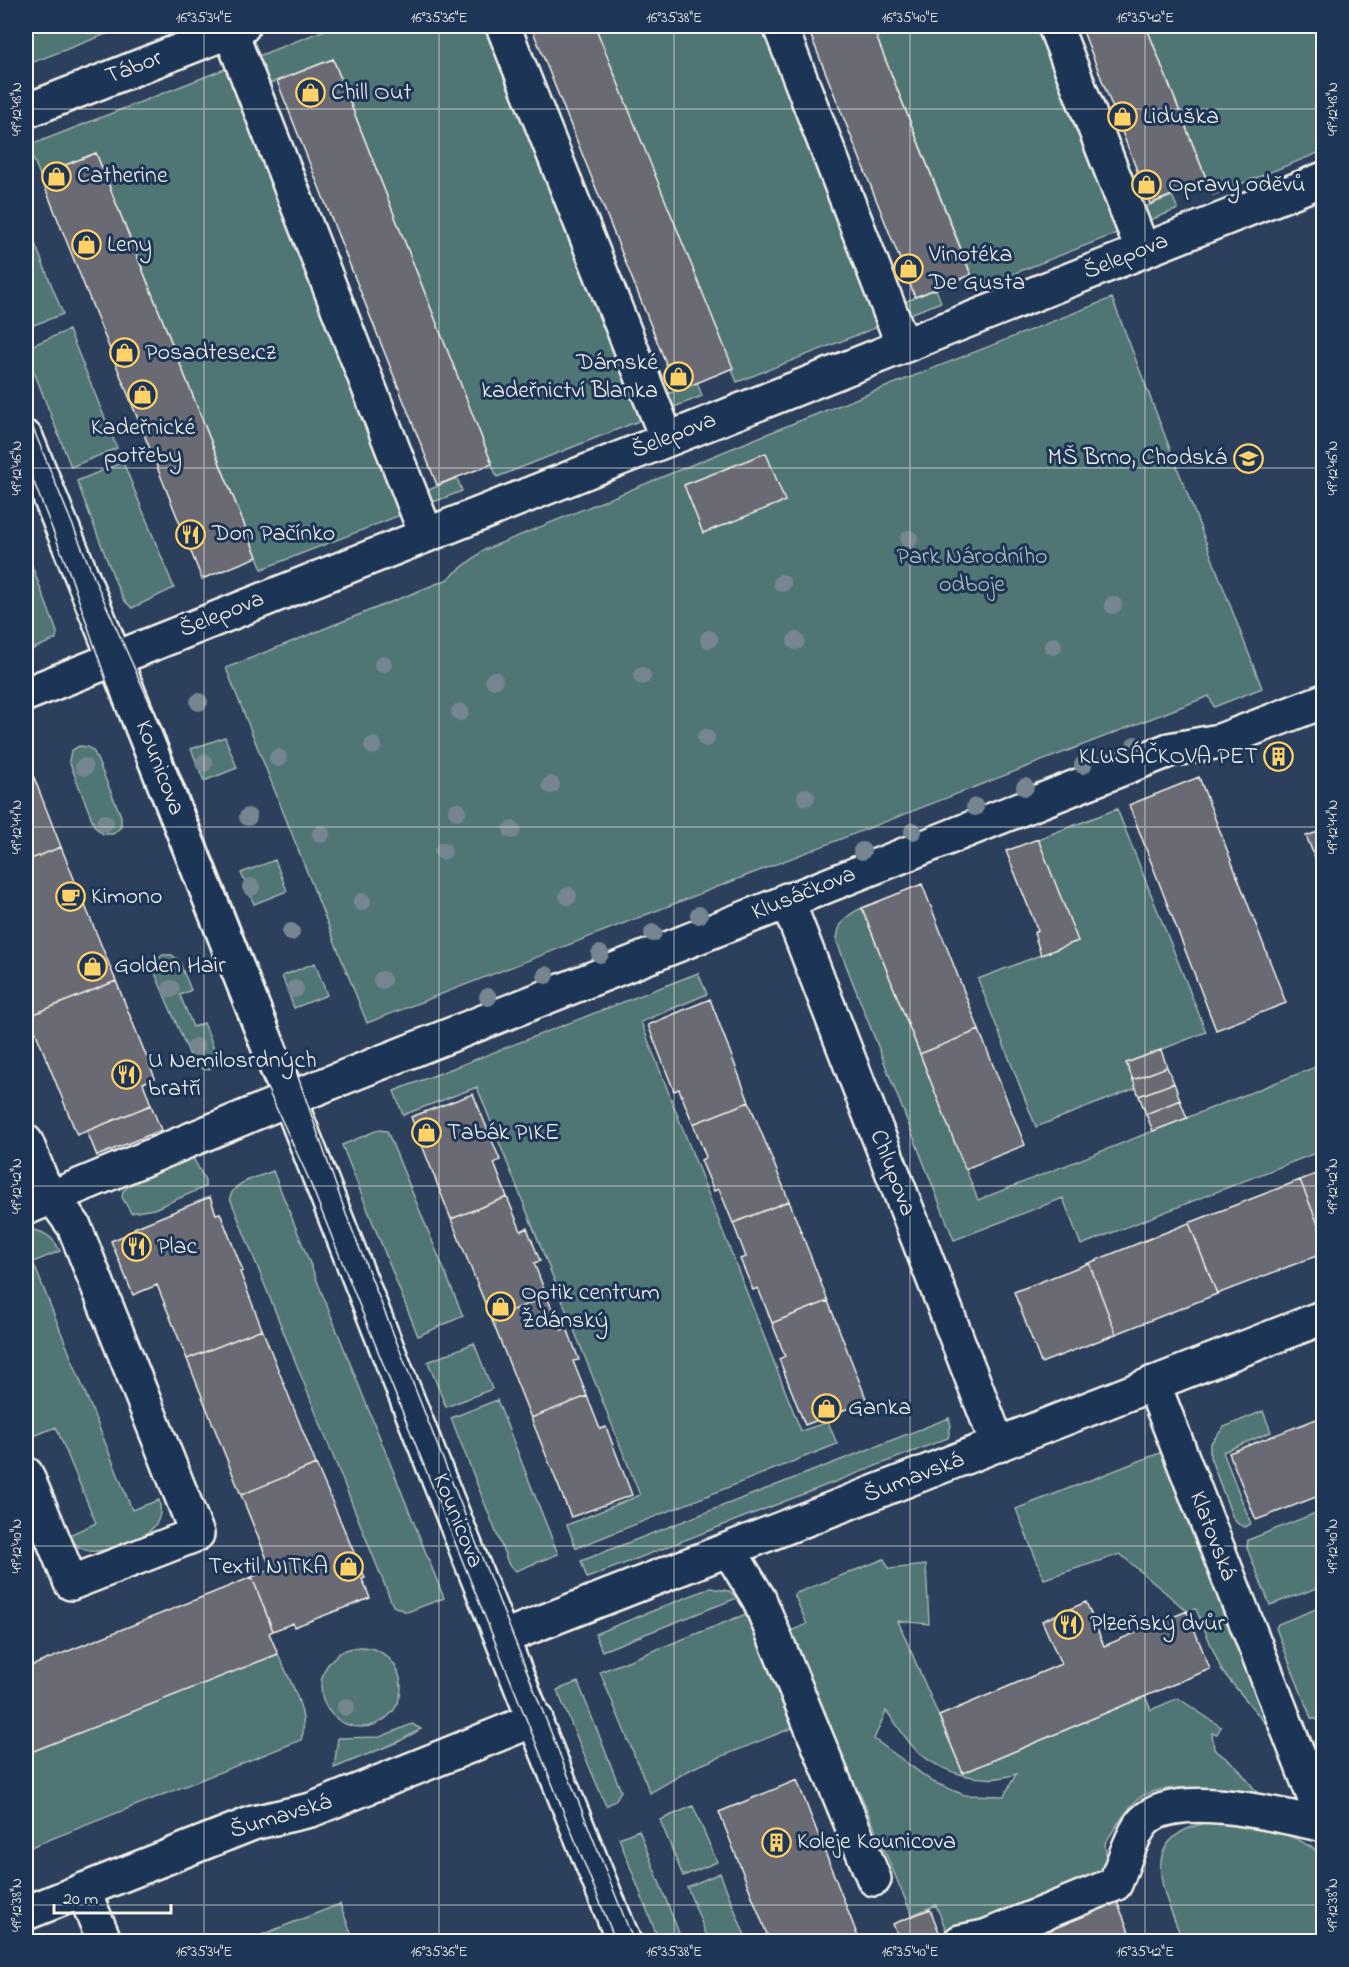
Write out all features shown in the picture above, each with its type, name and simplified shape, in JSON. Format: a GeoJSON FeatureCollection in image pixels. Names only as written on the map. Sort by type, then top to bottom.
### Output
{"type":"FeatureCollection","features":[{"type":"Feature","properties":{"kind":"street"},"geometry":{"type":"LineString","coordinates":[[503,26],[667,439]]}},
{"type":"Feature","properties":{"kind":"street"},"geometry":{"type":"LineString","coordinates":[[780,26],[903,345]]}},
{"type":"Feature","properties":{"kind":"street"},"geometry":{"type":"LineString","coordinates":[[1055,26],[1143,250]]}},
{"type":"Feature","properties":{"kind":"street"},"geometry":{"type":"LineString","coordinates":[[237,28],[426,534]]}},
{"type":"Feature","properties":{"kind":"street","name":"Tábor"},"geometry":{"type":"LineString","coordinates":[[26,111],[237,28]]}},
{"type":"Feature","properties":{"kind":"street","name":"Šelepova"},"geometry":{"type":"LineString","coordinates":[[26,694],[1323,179]]}},
{"type":"Feature","properties":{"kind":"street","name":"Kounicova"},"geometry":{"type":"LineString","coordinates":[[26,438],[116,657],[289,1100],[504,1637],[617,1937]]}},
{"type":"Feature","properties":{"kind":"street","name":"Klusáčkova"},"geometry":{"type":"LineString","coordinates":[[289,1100],[1169,750],[1220,741],[1323,701]]}},
{"type":"Feature","properties":{"kind":"street","name":"Chlupova"},"geometry":{"type":"LineString","coordinates":[[787,900],[998,1445]]}},
{"type":"Feature","properties":{"kind":"street"},"geometry":{"type":"LineString","coordinates":[[40,1203],[289,1100]]}},
{"type":"Feature","properties":{"kind":"street"},"geometry":{"type":"LineString","coordinates":[[26,1142],[42,1182],[40,1203]]}},
{"type":"Feature","properties":{"kind":"street"},"geometry":{"type":"LineString","coordinates":[[26,1474],[71,1583],[197,1534],[74,1226],[40,1203]]}},
{"type":"Feature","properties":{"kind":"street","name":"Šumavská"},"geometry":{"type":"LineString","coordinates":[[504,1637],[1323,1317]]}},
{"type":"Feature","properties":{"kind":"street","name":"Klatovská"},"geometry":{"type":"LineString","coordinates":[[1153,1383],[1323,1824]]}},
{"type":"Feature","properties":{"kind":"street"},"geometry":{"type":"LineString","coordinates":[[729,1550],[759,1599],[874,1880]]}},
{"type":"Feature","properties":{"kind":"street","name":"Šumavská"},"geometry":{"type":"LineString","coordinates":[[26,1913],[253,1822],[311,1810],[536,1719]]}},
{"type":"Feature","properties":{"kind":"street"},"geometry":{"type":"LineString","coordinates":[[960,1941],[985,1937],[1115,1884],[1142,1822],[1158,1810],[1209,1804],[1323,1824]]}},
{"type":"Feature","properties":{"kind":"street"},"geometry":{"type":"LineString","coordinates":[[83,1890],[105,1941]]}},
{"type":"Feature","properties":{"kind":"green space"},"geometry":{"type":"Polygon","coordinates":[[[26,26],[127,26],[26,65],[26,26]]]}},
{"type":"Feature","properties":{"kind":"green space"},"geometry":{"type":"Polygon","coordinates":[[[335,26],[518,26],[665,395],[697,382],[702,396],[497,477],[333,59],[266,85],[426,491],[457,478],[462,491],[262,569],[96,153],[40,175],[28,146],[335,26]]]}},
{"type":"Feature","properties":{"kind":"green space"},"geometry":{"type":"Polygon","coordinates":[[[595,26],[795,26],[904,302],[936,289],[941,302],[737,382],[595,26]]]}},
{"type":"Feature","properties":{"kind":"green space"},"geometry":{"type":"Polygon","coordinates":[[[872,26],[1070,26],[1142,208],[1172,196],[1178,209],[977,288],[872,26]]]}},
{"type":"Feature","properties":{"kind":"green space"},"geometry":{"type":"Polygon","coordinates":[[[1146,26],[1323,26],[1323,151],[1213,195],[1146,26]]]}},
{"type":"Feature","properties":{"kind":"green space"},"geometry":{"type":"Polygon","coordinates":[[[28,226],[63,314],[26,328],[26,227],[28,226]]]}},
{"type":"Feature","properties":{"kind":"green space","name":"Park Národního odboje"},"geometry":{"type":"Polygon","coordinates":[[[1112,298],[1262,688],[1214,707],[1209,696],[367,1023],[226,668],[446,580],[484,550],[789,425],[1112,298]]]}},
{"type":"Feature","properties":{"kind":"green space"},"geometry":{"type":"Polygon","coordinates":[[[69,330],[117,448],[71,467],[26,351],[26,348],[69,330]]]}},
{"type":"Feature","properties":{"kind":"green space"},"geometry":{"type":"Polygon","coordinates":[[[123,462],[174,588],[132,608],[124,600],[117,586],[77,481],[123,462]]]}},
{"type":"Feature","properties":{"kind":"green space"},"geometry":{"type":"Polygon","coordinates":[[[26,550],[57,632],[56,639],[26,652],[26,550]]]}},
{"type":"Feature","properties":{"kind":"green space"},"geometry":{"type":"Polygon","coordinates":[[[225,737],[237,768],[204,781],[191,749],[225,737]]]}},
{"type":"Feature","properties":{"kind":"green space"},"geometry":{"type":"Polygon","coordinates":[[[79,746],[88,747],[94,752],[121,816],[121,827],[113,834],[103,834],[95,827],[69,761],[71,751],[79,746]]]}},
{"type":"Feature","properties":{"kind":"green space"},"geometry":{"type":"Polygon","coordinates":[[[1117,809],[1206,1032],[1127,1063],[1136,1088],[1036,1127],[978,979],[1077,941],[1038,839],[1117,809]]]}},
{"type":"Feature","properties":{"kind":"green space"},"geometry":{"type":"Polygon","coordinates":[[[275,860],[287,891],[254,904],[241,873],[275,860]]]}},
{"type":"Feature","properties":{"kind":"green space"},"geometry":{"type":"Polygon","coordinates":[[[862,908],[978,1200],[1323,1064],[1323,1150],[1081,1245],[1063,1198],[954,1240],[837,942],[841,925],[851,914],[862,908]]]}},
{"type":"Feature","properties":{"kind":"green space"},"geometry":{"type":"Polygon","coordinates":[[[162,955],[172,955],[179,961],[191,990],[180,995],[193,1027],[204,1023],[215,1056],[212,1068],[205,1069],[194,1065],[154,971],[155,962],[162,955]]]}},
{"type":"Feature","properties":{"kind":"green space"},"geometry":{"type":"Polygon","coordinates":[[[315,963],[327,995],[294,1008],[282,976],[315,963]]]}},
{"type":"Feature","properties":{"kind":"green space"},"geometry":{"type":"Polygon","coordinates":[[[698,973],[707,994],[641,1022],[801,1431],[828,1422],[837,1444],[576,1548],[567,1525],[640,1495],[477,1087],[403,1115],[394,1091],[698,973]]]}},
{"type":"Feature","properties":{"kind":"green space"},"geometry":{"type":"Polygon","coordinates":[[[378,1130],[387,1131],[463,1316],[418,1336],[342,1145],[378,1130]]]}},
{"type":"Feature","properties":{"kind":"green space"},"geometry":{"type":"Polygon","coordinates":[[[193,1158],[205,1180],[205,1187],[154,1209],[131,1213],[122,1197],[123,1191],[134,1182],[193,1158]]]}},
{"type":"Feature","properties":{"kind":"green space"},"geometry":{"type":"Polygon","coordinates":[[[273,1171],[444,1598],[407,1612],[393,1606],[230,1198],[236,1187],[273,1171]]]}},
{"type":"Feature","properties":{"kind":"green space"},"geometry":{"type":"Polygon","coordinates":[[[26,1230],[46,1234],[60,1251],[33,1262],[132,1510],[159,1500],[159,1517],[151,1530],[130,1542],[107,1550],[86,1550],[79,1547],[69,1535],[96,1523],[56,1427],[29,1438],[26,1430],[26,1230]]]}},
{"type":"Feature","properties":{"kind":"green space"},"geometry":{"type":"Polygon","coordinates":[[[474,1343],[492,1389],[446,1407],[428,1362],[474,1343]]]}},
{"type":"Feature","properties":{"kind":"green space"},"geometry":{"type":"Polygon","coordinates":[[[497,1400],[558,1554],[516,1571],[509,1565],[451,1418],[497,1400]]]}},
{"type":"Feature","properties":{"kind":"green space"},"geometry":{"type":"Polygon","coordinates":[[[1263,1411],[1271,1432],[1223,1452],[1251,1524],[1245,1527],[1233,1518],[1210,1457],[1210,1444],[1224,1427],[1263,1411]]]}},
{"type":"Feature","properties":{"kind":"green space"},"geometry":{"type":"Polygon","coordinates":[[[949,1418],[951,1425],[948,1438],[587,1578],[581,1561],[949,1418]]]}},
{"type":"Feature","properties":{"kind":"green space"},"geometry":{"type":"Polygon","coordinates":[[[1170,1449],[1280,1741],[1222,1671],[1196,1609],[1187,1611],[1120,1554],[1044,1579],[1016,1509],[1170,1449]]]}},
{"type":"Feature","properties":{"kind":"green space"},"geometry":{"type":"Polygon","coordinates":[[[1323,1510],[1323,1586],[1270,1605],[1247,1548],[1248,1540],[1323,1510]]]}},
{"type":"Feature","properties":{"kind":"green space"},"geometry":{"type":"Polygon","coordinates":[[[884,1559],[889,1569],[926,1565],[929,1624],[898,1621],[963,1773],[1145,1696],[1151,1710],[1178,1698],[1221,1727],[1217,1734],[1212,1733],[1214,1749],[1236,1766],[1260,1796],[1195,1788],[1161,1790],[1147,1794],[1128,1810],[1105,1843],[1107,1867],[1092,1880],[1053,1901],[1032,1909],[946,1930],[936,1905],[912,1915],[859,1791],[850,1794],[780,1636],[807,1624],[794,1594],[884,1559]],[[886,1711],[874,1739],[933,1782],[964,1795],[1004,1796],[1016,1774],[977,1778],[939,1766],[913,1747],[886,1711]]]}},
{"type":"Feature","properties":{"kind":"green space"},"geometry":{"type":"Polygon","coordinates":[[[710,1588],[729,1591],[737,1598],[602,1651],[595,1634],[710,1588]]]}},
{"type":"Feature","properties":{"kind":"green space"},"geometry":{"type":"Polygon","coordinates":[[[1323,1606],[1323,1721],[1311,1718],[1276,1628],[1278,1624],[1323,1606]]]}},
{"type":"Feature","properties":{"kind":"green space"},"geometry":{"type":"Polygon","coordinates":[[[746,1614],[792,1728],[693,1768],[650,1793],[600,1672],[746,1614]]]}},
{"type":"Feature","properties":{"kind":"green space"},"geometry":{"type":"Polygon","coordinates":[[[353,1647],[369,1647],[390,1658],[401,1679],[401,1695],[390,1716],[369,1727],[353,1727],[339,1721],[327,1709],[321,1695],[321,1679],[327,1665],[339,1653],[353,1647]]]}},
{"type":"Feature","properties":{"kind":"green space"},"geometry":{"type":"Polygon","coordinates":[[[278,1654],[301,1708],[303,1730],[301,1740],[26,1849],[26,1754],[278,1654]]]}},
{"type":"Feature","properties":{"kind":"green space"},"geometry":{"type":"Polygon","coordinates":[[[578,1682],[621,1791],[615,1801],[606,1806],[557,1690],[578,1682]]]}},
{"type":"Feature","properties":{"kind":"green space"},"geometry":{"type":"Polygon","coordinates":[[[412,1724],[421,1729],[398,1742],[334,1768],[338,1738],[380,1737],[412,1724]]]}},
{"type":"Feature","properties":{"kind":"green space"},"geometry":{"type":"Polygon","coordinates":[[[693,1806],[717,1862],[683,1876],[660,1820],[693,1806]]]}},
{"type":"Feature","properties":{"kind":"green space"},"geometry":{"type":"Polygon","coordinates":[[[1213,1821],[1257,1826],[1285,1834],[1323,1856],[1323,1880],[1316,1883],[1323,1901],[1323,1941],[1183,1941],[1162,1884],[1160,1867],[1163,1852],[1172,1839],[1188,1828],[1213,1821]]]}},
{"type":"Feature","properties":{"kind":"green space"},"geometry":{"type":"Polygon","coordinates":[[[639,1830],[682,1941],[659,1941],[619,1838],[639,1830]]]}},
{"type":"Feature","properties":{"kind":"green space"},"geometry":{"type":"Polygon","coordinates":[[[720,1873],[747,1941],[709,1941],[687,1887],[720,1873]]]}},
{"type":"Feature","properties":{"kind":"green space"},"geometry":{"type":"Polygon","coordinates":[[[340,1904],[354,1941],[246,1941],[340,1904]]]}},
{"type":"Feature","properties":{"kind":"building"},"geometry":{"type":"Polygon","coordinates":[[[531,26],[595,26],[733,368],[677,391],[531,26]]]}},
{"type":"Feature","properties":{"kind":"building"},"geometry":{"type":"Polygon","coordinates":[[[807,26],[872,26],[971,275],[915,297],[807,26]]]}},
{"type":"Feature","properties":{"kind":"building"},"geometry":{"type":"Polygon","coordinates":[[[1081,26],[1146,26],[1207,181],[1150,204],[1081,26]]]}},
{"type":"Feature","properties":{"kind":"building"},"geometry":{"type":"Polygon","coordinates":[[[333,59],[492,464],[437,485],[277,81],[333,59]]]}},
{"type":"Feature","properties":{"kind":"building"},"geometry":{"type":"Polygon","coordinates":[[[96,153],[257,557],[202,579],[40,175],[96,153]]]}},
{"type":"Feature","properties":{"kind":"building"},"geometry":{"type":"Polygon","coordinates":[[[766,453],[785,501],[703,533],[684,485],[766,453]]]}},
{"type":"Feature","properties":{"kind":"building","name":"KLUSÁČKOVA PET"},"geometry":{"type":"Polygon","coordinates":[[[1286,747],[1291,761],[1272,768],[1267,754],[1286,747]]]}},
{"type":"Feature","properties":{"kind":"building"},"geometry":{"type":"Polygon","coordinates":[[[26,757],[61,847],[26,861],[26,757]]]}},
{"type":"Feature","properties":{"kind":"building"},"geometry":{"type":"Polygon","coordinates":[[[1199,777],[1286,1003],[1216,1030],[1129,805],[1199,777]]]}},
{"type":"Feature","properties":{"kind":"building"},"geometry":{"type":"Polygon","coordinates":[[[1324,830],[1324,851],[1314,855],[1306,836],[1324,830]]]}},
{"type":"Feature","properties":{"kind":"building"},"geometry":{"type":"Polygon","coordinates":[[[1038,839],[1078,941],[1041,955],[1034,933],[1038,931],[1006,851],[1038,839]]]}},
{"type":"Feature","properties":{"kind":"building"},"geometry":{"type":"Polygon","coordinates":[[[61,847],[116,981],[29,1016],[26,1007],[26,861],[61,847]]]}},
{"type":"Feature","properties":{"kind":"building"},"geometry":{"type":"Polygon","coordinates":[[[1324,851],[1324,872],[1320,873],[1314,855],[1324,851]]]}},
{"type":"Feature","properties":{"kind":"building"},"geometry":{"type":"Polygon","coordinates":[[[922,884],[979,1030],[920,1054],[862,908],[922,884]]]}},
{"type":"Feature","properties":{"kind":"building"},"geometry":{"type":"Polygon","coordinates":[[[116,981],[155,1078],[143,1083],[151,1105],[77,1135],[29,1016],[116,981]]]}},
{"type":"Feature","properties":{"kind":"building"},"geometry":{"type":"Polygon","coordinates":[[[710,999],[749,1102],[693,1124],[679,1089],[674,1091],[648,1025],[710,999]]]}},
{"type":"Feature","properties":{"kind":"building"},"geometry":{"type":"Polygon","coordinates":[[[979,1030],[1025,1145],[965,1169],[920,1054],[979,1030]]]}},
{"type":"Feature","properties":{"kind":"building"},"geometry":{"type":"Polygon","coordinates":[[[1161,1050],[1167,1067],[1133,1080],[1126,1063],[1161,1050]]]}},
{"type":"Feature","properties":{"kind":"building"},"geometry":{"type":"Polygon","coordinates":[[[1167,1067],[1174,1083],[1139,1096],[1133,1080],[1167,1067]]]}},
{"type":"Feature","properties":{"kind":"building"},"geometry":{"type":"Polygon","coordinates":[[[1174,1083],[1180,1100],[1146,1114],[1139,1096],[1174,1083]]]}},
{"type":"Feature","properties":{"kind":"building"},"geometry":{"type":"Polygon","coordinates":[[[473,1094],[500,1160],[494,1163],[507,1197],[451,1219],[411,1117],[473,1094]]]}},
{"type":"Feature","properties":{"kind":"building"},"geometry":{"type":"Polygon","coordinates":[[[1180,1100],[1187,1118],[1153,1131],[1146,1114],[1180,1100]]]}},
{"type":"Feature","properties":{"kind":"building"},"geometry":{"type":"Polygon","coordinates":[[[749,1102],[789,1201],[733,1223],[719,1189],[714,1191],[701,1160],[706,1157],[693,1124],[749,1102]]]}},
{"type":"Feature","properties":{"kind":"building"},"geometry":{"type":"Polygon","coordinates":[[[151,1105],[161,1130],[97,1156],[87,1131],[151,1105]]]}},
{"type":"Feature","properties":{"kind":"building"},"geometry":{"type":"Polygon","coordinates":[[[1324,1171],[1324,1239],[1300,1180],[1324,1171]]]}},
{"type":"Feature","properties":{"kind":"building"},"geometry":{"type":"Polygon","coordinates":[[[1300,1180],[1324,1239],[1324,1253],[1217,1294],[1189,1223],[1300,1180]]]}},
{"type":"Feature","properties":{"kind":"building"},"geometry":{"type":"Polygon","coordinates":[[[210,1197],[216,1214],[220,1213],[243,1271],[240,1272],[262,1329],[187,1359],[157,1285],[133,1295],[111,1241],[135,1231],[134,1228],[210,1197]]]}},
{"type":"Feature","properties":{"kind":"building"},"geometry":{"type":"Polygon","coordinates":[[[507,1197],[521,1231],[527,1228],[540,1261],[534,1263],[547,1297],[491,1318],[451,1219],[507,1197]]]}},
{"type":"Feature","properties":{"kind":"building"},"geometry":{"type":"Polygon","coordinates":[[[789,1201],[828,1301],[772,1323],[758,1288],[753,1290],[740,1259],[746,1257],[733,1223],[789,1201]]]}},
{"type":"Feature","properties":{"kind":"building"},"geometry":{"type":"Polygon","coordinates":[[[1189,1223],[1217,1294],[1116,1334],[1089,1263],[1189,1223]]]}},
{"type":"Feature","properties":{"kind":"building"},"geometry":{"type":"Polygon","coordinates":[[[1089,1263],[1116,1334],[1041,1363],[1014,1292],[1089,1263]]]}},
{"type":"Feature","properties":{"kind":"building"},"geometry":{"type":"Polygon","coordinates":[[[547,1297],[561,1330],[567,1328],[579,1360],[573,1361],[587,1396],[531,1418],[491,1318],[547,1297]]]}},
{"type":"Feature","properties":{"kind":"building"},"geometry":{"type":"Polygon","coordinates":[[[828,1301],[867,1401],[805,1425],[779,1359],[785,1356],[772,1323],[828,1301]]]}},
{"type":"Feature","properties":{"kind":"building"},"geometry":{"type":"Polygon","coordinates":[[[262,1329],[316,1464],[241,1495],[187,1359],[262,1329]]]}},
{"type":"Feature","properties":{"kind":"building"},"geometry":{"type":"Polygon","coordinates":[[[587,1396],[600,1429],[606,1427],[632,1495],[571,1517],[531,1418],[587,1396]]]}},
{"type":"Feature","properties":{"kind":"building"},"geometry":{"type":"Polygon","coordinates":[[[1324,1416],[1324,1494],[1256,1520],[1229,1453],[1324,1416]]]}},
{"type":"Feature","properties":{"kind":"building"},"geometry":{"type":"Polygon","coordinates":[[[316,1464],[365,1578],[362,1579],[370,1598],[294,1627],[293,1623],[273,1631],[252,1577],[271,1569],[241,1495],[316,1464]]]}},
{"type":"Feature","properties":{"kind":"building"},"geometry":{"type":"Polygon","coordinates":[[[252,1577],[273,1631],[269,1633],[278,1654],[26,1754],[26,1668],[252,1577]]]}},
{"type":"Feature","properties":{"kind":"building"},"geometry":{"type":"Polygon","coordinates":[[[1086,1602],[1104,1646],[1187,1611],[1210,1669],[963,1773],[939,1716],[1061,1664],[1042,1621],[1086,1602]]]}},
{"type":"Feature","properties":{"kind":"building","name":"Koleje Kounicova"},"geometry":{"type":"Polygon","coordinates":[[[797,1780],[860,1942],[770,1942],[719,1812],[797,1780]]]}},
{"type":"Feature","properties":{"kind":"building"},"geometry":{"type":"Polygon","coordinates":[[[1116,1899],[1133,1942],[1010,1942],[1116,1899]]]}},
{"type":"Feature","properties":{"kind":"building"},"geometry":{"type":"Polygon","coordinates":[[[930,1909],[943,1942],[900,1942],[893,1924],[930,1909]]]}},
{"type":"Feature","properties":{"kind":"tram line"},"geometry":{"type":"LineString","coordinates":[[26,411],[98,587],[152,708],[289,1051],[346,1214],[634,1942]]}},
{"type":"Feature","properties":{"kind":"tram line"},"geometry":{"type":"LineString","coordinates":[[26,462],[71,577],[120,721],[256,1064],[307,1175],[616,1942]]}},
{"type":"Feature","properties":{"kind":"place","name":"Chill Out"},"geometry":{"type":"Point","coordinates":[310,93]}},
{"type":"Feature","properties":{"kind":"place","name":"Liduška"},"geometry":{"type":"Point","coordinates":[1122,117]}},
{"type":"Feature","properties":{"kind":"place","name":"Catherine"},"geometry":{"type":"Point","coordinates":[56,176]}},
{"type":"Feature","properties":{"kind":"place","name":"Opravy oděvů"},"geometry":{"type":"Point","coordinates":[1147,185]}},
{"type":"Feature","properties":{"kind":"place","name":"Leny"},"geometry":{"type":"Point","coordinates":[86,245]}},
{"type":"Feature","properties":{"kind":"place","name":"Vinotéka De Gusta"},"geometry":{"type":"Point","coordinates":[908,269]}},
{"type":"Feature","properties":{"kind":"place","name":"Posadtese.cz"},"geometry":{"type":"Point","coordinates":[124,353]}},
{"type":"Feature","properties":{"kind":"place","name":"Dámské kadeřnictví Blanka"},"geometry":{"type":"Point","coordinates":[679,377]}},
{"type":"Feature","properties":{"kind":"place","name":"Kadeřnické potřeby"},"geometry":{"type":"Point","coordinates":[143,395]}},
{"type":"Feature","properties":{"kind":"place","name":"MŠ Brno, Chodská"},"geometry":{"type":"Point","coordinates":[1248,458]}},
{"type":"Feature","properties":{"kind":"place","name":"Don Pačínko"},"geometry":{"type":"Point","coordinates":[191,534]}},
{"type":"Feature","properties":{"kind":"place","name":"KLUSÁČKOVA PET"},"geometry":{"type":"Point","coordinates":[1279,757]}},
{"type":"Feature","properties":{"kind":"place","name":"Kimono"},"geometry":{"type":"Point","coordinates":[70,897]}},
{"type":"Feature","properties":{"kind":"place","name":"Golden Hair"},"geometry":{"type":"Point","coordinates":[93,966]}},
{"type":"Feature","properties":{"kind":"place","name":"U Nemilosrdných bratří"},"geometry":{"type":"Point","coordinates":[127,1075]}},
{"type":"Feature","properties":{"kind":"place","name":"Tabák PIKE"},"geometry":{"type":"Point","coordinates":[426,1133]}},
{"type":"Feature","properties":{"kind":"place","name":"Plac"},"geometry":{"type":"Point","coordinates":[136,1247]}},
{"type":"Feature","properties":{"kind":"place","name":"Optik centrum Ždánský"},"geometry":{"type":"Point","coordinates":[500,1307]}},
{"type":"Feature","properties":{"kind":"place","name":"Ganka"},"geometry":{"type":"Point","coordinates":[827,1408]}},
{"type":"Feature","properties":{"kind":"place","name":"Textil NITKA"},"geometry":{"type":"Point","coordinates":[349,1567]}},
{"type":"Feature","properties":{"kind":"place","name":"Plzeňský dvůr"},"geometry":{"type":"Point","coordinates":[1069,1624]}},
{"type":"Feature","properties":{"kind":"place","name":"Koleje Kounicova"},"geometry":{"type":"Point","coordinates":[776,1842]}}]}
